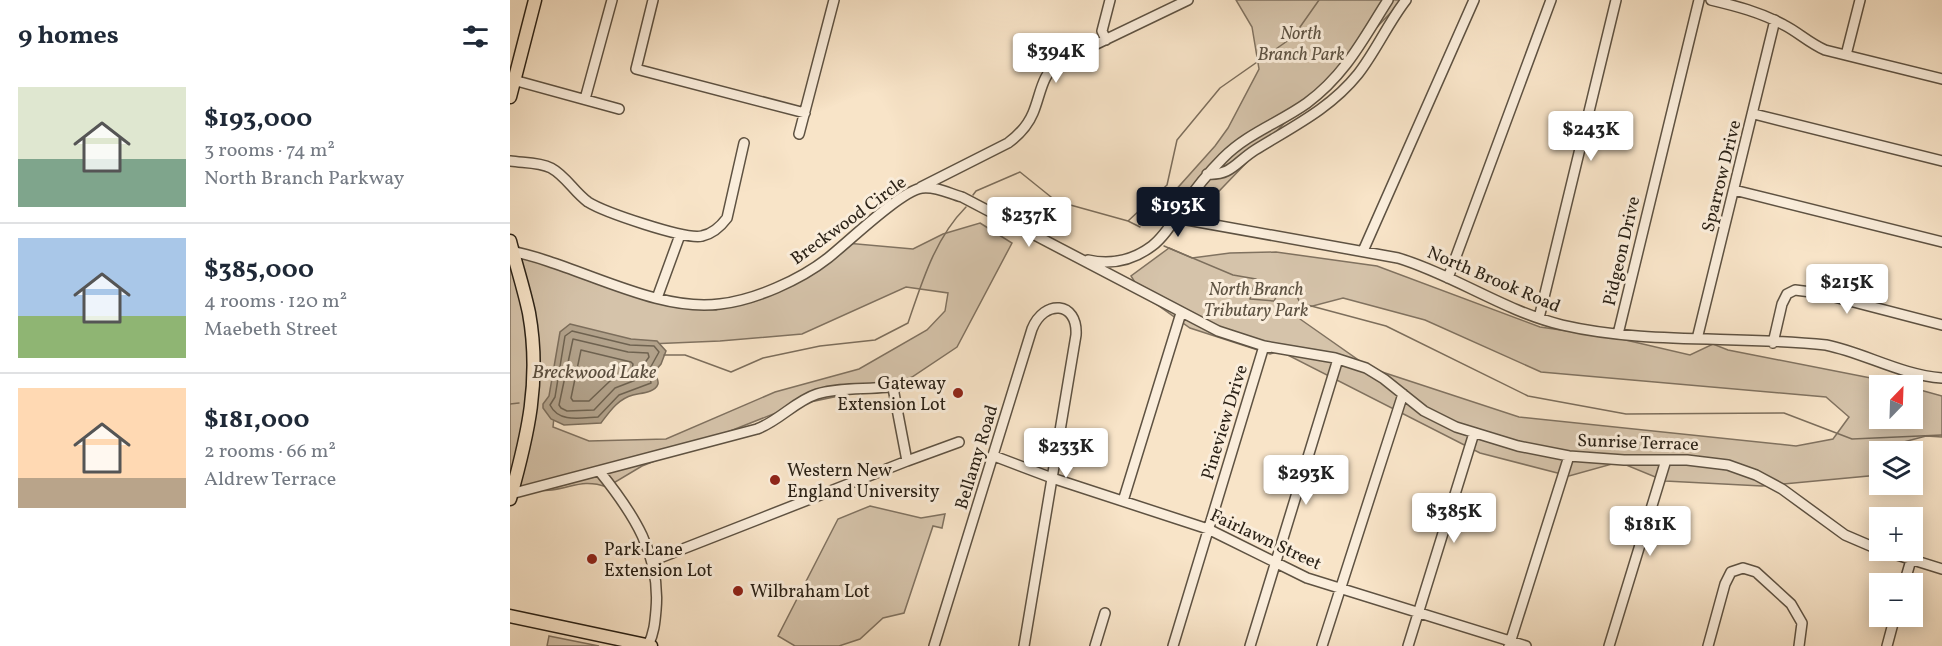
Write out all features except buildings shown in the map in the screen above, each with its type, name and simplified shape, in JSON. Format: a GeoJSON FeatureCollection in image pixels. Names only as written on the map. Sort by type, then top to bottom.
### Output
{"type":"FeatureCollection","features":[{"type":"Feature","properties":{"kind":"main road"},"geometry":{"type":"LineString","coordinates":[[510,97],[512,80],[534,0]]}},
{"type":"Feature","properties":{"kind":"main road"},"geometry":{"type":"LineString","coordinates":[[511,248],[530,321],[534,375],[530,424],[511,497]]}},
{"type":"Feature","properties":{"kind":"main road"},"geometry":{"type":"LineString","coordinates":[[510,616],[650,646]]}},
{"type":"Feature","properties":{"kind":"street"},"geometry":{"type":"LineString","coordinates":[[585,99],[612,0]]}},
{"type":"Feature","properties":{"kind":"street"},"geometry":{"type":"LineString","coordinates":[[653,0],[636,69],[805,113]]}},
{"type":"Feature","properties":{"kind":"street"},"geometry":{"type":"LineString","coordinates":[[799,134],[834,0]]}},
{"type":"Feature","properties":{"kind":"street"},"geometry":{"type":"LineString","coordinates":[[1106,40],[1102,31],[1110,0]]}},
{"type":"Feature","properties":{"kind":"street"},"geometry":{"type":"LineString","coordinates":[[914,190],[1008,143],[1030,120],[1043,80],[1049,70],[1064,59],[1188,0]]}},
{"type":"Feature","properties":{"kind":"street"},"geometry":{"type":"LineString","coordinates":[[1076,257],[1100,262],[1120,261],[1141,254],[1152,246],[1176,218],[1207,174],[1237,145],[1307,102],[1330,83],[1355,55],[1388,0]]}},
{"type":"Feature","properties":{"kind":"street"},"geometry":{"type":"LineString","coordinates":[[1207,174],[1215,175],[1229,171],[1251,153],[1320,111],[1358,74],[1406,0]]}},
{"type":"Feature","properties":{"kind":"street"},"geometry":{"type":"LineString","coordinates":[[1363,251],[1474,0]]}},
{"type":"Feature","properties":{"kind":"street"},"geometry":{"type":"LineString","coordinates":[[1448,278],[1551,0]]}},
{"type":"Feature","properties":{"kind":"street"},"geometry":{"type":"LineString","coordinates":[[1539,318],[1616,0]]}},
{"type":"Feature","properties":{"kind":"street","name":"Pidgeon Drive"},"geometry":{"type":"LineString","coordinates":[[1618,334],[1699,0]]}},
{"type":"Feature","properties":{"kind":"street"},"geometry":{"type":"LineString","coordinates":[[1711,0],[1758,12],[1792,29],[1824,50],[1942,79]]}},
{"type":"Feature","properties":{"kind":"street"},"geometry":{"type":"LineString","coordinates":[[1846,55],[1860,0]]}},
{"type":"Feature","properties":{"kind":"street","name":"Sparrow Drive"},"geometry":{"type":"LineString","coordinates":[[1697,339],[1754,114],[1775,20]]}},
{"type":"Feature","properties":{"kind":"street"},"geometry":{"type":"LineString","coordinates":[[512,80],[619,109]]}},
{"type":"Feature","properties":{"kind":"street"},"geometry":{"type":"LineString","coordinates":[[1754,114],[1942,160]]}},
{"type":"Feature","properties":{"kind":"street"},"geometry":{"type":"LineString","coordinates":[[510,161],[550,168],[567,180],[586,201],[593,204],[680,235],[702,237],[721,225],[727,218],[744,143]]}},
{"type":"Feature","properties":{"kind":"street"},"geometry":{"type":"LineString","coordinates":[[942,176],[949,190],[962,197]]}},
{"type":"Feature","properties":{"kind":"street","name":"Breckwood Circle"},"geometry":{"type":"LineString","coordinates":[[511,248],[657,298],[689,305],[720,304],[748,298],[783,284],[826,260],[914,190],[932,188],[962,197],[994,214]]}},
{"type":"Feature","properties":{"kind":"street"},"geometry":{"type":"LineString","coordinates":[[1734,190],[1942,242]]}},
{"type":"Feature","properties":{"kind":"street","name":"Sunrise Terrace"},"geometry":{"type":"LineString","coordinates":[[994,214],[1218,331],[1264,346],[1338,359],[1366,368],[1432,416],[1474,434],[1569,456],[1709,462],[1728,465],[1756,475],[1792,495],[1845,535],[1869,545]]}},
{"type":"Feature","properties":{"kind":"street","name":"North Brook Road"},"geometry":{"type":"LineString","coordinates":[[1176,218],[1403,260],[1539,318],[1565,326],[1618,334],[1819,344],[1837,347],[1912,373],[1942,378]]}},
{"type":"Feature","properties":{"kind":"street"},"geometry":{"type":"LineString","coordinates":[[657,298],[680,235]]}},
{"type":"Feature","properties":{"kind":"street"},"geometry":{"type":"LineString","coordinates":[[1119,280],[1120,261]]}},
{"type":"Feature","properties":{"kind":"street"},"geometry":{"type":"LineString","coordinates":[[1773,343],[1782,304],[1787,294],[1795,290],[1819,293],[1942,325]]}},
{"type":"Feature","properties":{"kind":"street","name":"Bellamy Road"},"geometry":{"type":"LineString","coordinates":[[934,646],[1035,321],[1044,311],[1054,308],[1066,311],[1073,317],[1076,322],[1076,334],[1052,478]]}},
{"type":"Feature","properties":{"kind":"street"},"geometry":{"type":"LineString","coordinates":[[1123,501],[1181,313]]}},
{"type":"Feature","properties":{"kind":"street","name":"Pineview Drive"},"geometry":{"type":"LineString","coordinates":[[1173,646],[1264,346]]}},
{"type":"Feature","properties":{"kind":"street"},"geometry":{"type":"LineString","coordinates":[[1250,646],[1338,359]]}},
{"type":"Feature","properties":{"kind":"street"},"geometry":{"type":"LineString","coordinates":[[511,497],[761,428],[801,402],[818,394],[893,388],[909,383]]}},
{"type":"Feature","properties":{"kind":"street"},"geometry":{"type":"LineString","coordinates":[[893,388],[907,461]]}},
{"type":"Feature","properties":{"kind":"street"},"geometry":{"type":"LineString","coordinates":[[1322,646],[1402,394]]}},
{"type":"Feature","properties":{"kind":"street"},"geometry":{"type":"LineString","coordinates":[[1408,646],[1474,434]]}},
{"type":"Feature","properties":{"kind":"street"},"geometry":{"type":"LineString","coordinates":[[651,561],[959,442]]}},
{"type":"Feature","properties":{"kind":"street","name":"Fairlawn Street"},"geometry":{"type":"LineString","coordinates":[[994,456],[1052,478],[1208,529],[1307,578],[1510,644],[1526,646]]}},
{"type":"Feature","properties":{"kind":"street"},"geometry":{"type":"LineString","coordinates":[[1510,644],[1569,456]]}},
{"type":"Feature","properties":{"kind":"street"},"geometry":{"type":"LineString","coordinates":[[1609,646],[1666,460]]}},
{"type":"Feature","properties":{"kind":"street"},"geometry":{"type":"LineString","coordinates":[[600,472],[635,518],[645,538],[655,580],[656,607],[650,646]]}},
{"type":"Feature","properties":{"kind":"street"},"geometry":{"type":"LineString","coordinates":[[1024,646],[1052,478]]}},
{"type":"Feature","properties":{"kind":"street","name":"Sunrise Terrace"},"geometry":{"type":"LineString","coordinates":[[1914,561],[1942,569]]}},
{"type":"Feature","properties":{"kind":"street"},"geometry":{"type":"LineString","coordinates":[[1708,646],[1729,575],[1740,568],[1753,571],[1791,604],[1799,615],[1802,626],[1799,646]]}},
{"type":"Feature","properties":{"kind":"street"},"geometry":{"type":"LineString","coordinates":[[1095,646],[1105,613]]}},
{"type":"Feature","properties":{"kind":"street"},"geometry":{"type":"LineString","coordinates":[[1887,646],[1892,627]]}},
{"type":"Feature","properties":{"kind":"green space","name":"North Branch Park"},"geometry":{"type":"Polygon","coordinates":[[[1236,0],[1403,0],[1198,213],[1173,193],[1228,128],[1259,69],[1252,27],[1236,0]]]}},
{"type":"Feature","properties":{"kind":"green space"},"geometry":{"type":"Polygon","coordinates":[[[980,223],[1012,243],[957,347],[912,377],[891,385],[796,405],[642,466],[607,487],[585,484],[541,490],[510,483],[510,237],[524,253],[676,306],[716,310],[794,277],[846,243],[913,249],[943,234],[980,223]],[[906,287],[802,334],[720,341],[577,347],[558,376],[553,427],[589,441],[666,439],[775,392],[859,369],[927,330],[945,311],[948,293],[906,287]]]}},
{"type":"Feature","properties":{"kind":"green space","name":"North Branch Tributary Park"},"geometry":{"type":"Polygon","coordinates":[[[1169,248],[1192,258],[1230,253],[1276,252],[1377,266],[1540,327],[1617,338],[1690,355],[1713,344],[1728,350],[1869,378],[1869,429],[1923,429],[1923,391],[1942,396],[1942,437],[1926,436],[1907,441],[1869,441],[1869,476],[1762,486],[1665,481],[1619,462],[1569,476],[1480,453],[1280,351],[1270,354],[1190,328],[1142,294],[1131,276],[1169,248]],[[1343,298],[1301,309],[1300,319],[1370,368],[1519,417],[1796,446],[1833,439],[1849,417],[1826,397],[1541,372],[1425,320],[1343,298]]]}},
{"type":"Feature","properties":{"kind":"green space"},"geometry":{"type":"Polygon","coordinates":[[[870,506],[921,518],[945,514],[942,528],[933,526],[904,613],[883,618],[860,639],[839,646],[795,646],[778,636],[838,519],[870,506]]]}},
{"type":"Feature","properties":{"kind":"green space"},"geometry":{"type":"Polygon","coordinates":[[[549,636],[599,646],[547,646],[549,636]]]}},
{"type":"Feature","properties":{"kind":"water","name":"Breckwood Lake"},"geometry":{"type":"Polygon","coordinates":[[[570,324],[631,339],[657,341],[666,351],[661,364],[655,371],[658,383],[656,387],[651,391],[623,399],[601,423],[564,425],[551,419],[543,408],[543,404],[549,396],[560,332],[570,324]]]}},
{"type":"Feature","properties":{"kind":"waterway"},"geometry":{"type":"LineString","coordinates":[[973,195],[976,191],[1020,172],[1056,201],[1128,221],[1167,185],[1177,140],[1220,88],[1293,37],[1319,0]]}},
{"type":"Feature","properties":{"kind":"waterway"},"geometry":{"type":"LineString","coordinates":[[664,355],[685,355],[731,372],[763,358],[820,346],[875,340],[908,323],[931,261],[946,232],[966,207]]}},
{"type":"Feature","properties":{"kind":"waterway"},"geometry":{"type":"LineString","coordinates":[[1128,221],[1140,227]]}},
{"type":"Feature","properties":{"kind":"waterway"},"geometry":{"type":"LineString","coordinates":[[1164,246],[1233,275],[1256,279],[1250,299],[1274,301],[1282,286],[1296,294],[1300,303],[1386,326],[1528,396],[1626,414],[1784,413],[1852,439],[1942,435]]}},
{"type":"Feature","properties":{"kind":"waterway"},"geometry":{"type":"LineString","coordinates":[[510,404],[519,403]]}},
{"type":"Feature","properties":{"kind":"place","name":"Gateway Extension Lot"},"geometry":{"type":"Point","coordinates":[958,393]}},
{"type":"Feature","properties":{"kind":"place","name":"Western New England University"},"geometry":{"type":"Point","coordinates":[775,480]}},
{"type":"Feature","properties":{"kind":"place","name":"Park Lane Extension Lot"},"geometry":{"type":"Point","coordinates":[592,559]}},
{"type":"Feature","properties":{"kind":"place","name":"Wilbraham Lot"},"geometry":{"type":"Point","coordinates":[738,591]}}]}
